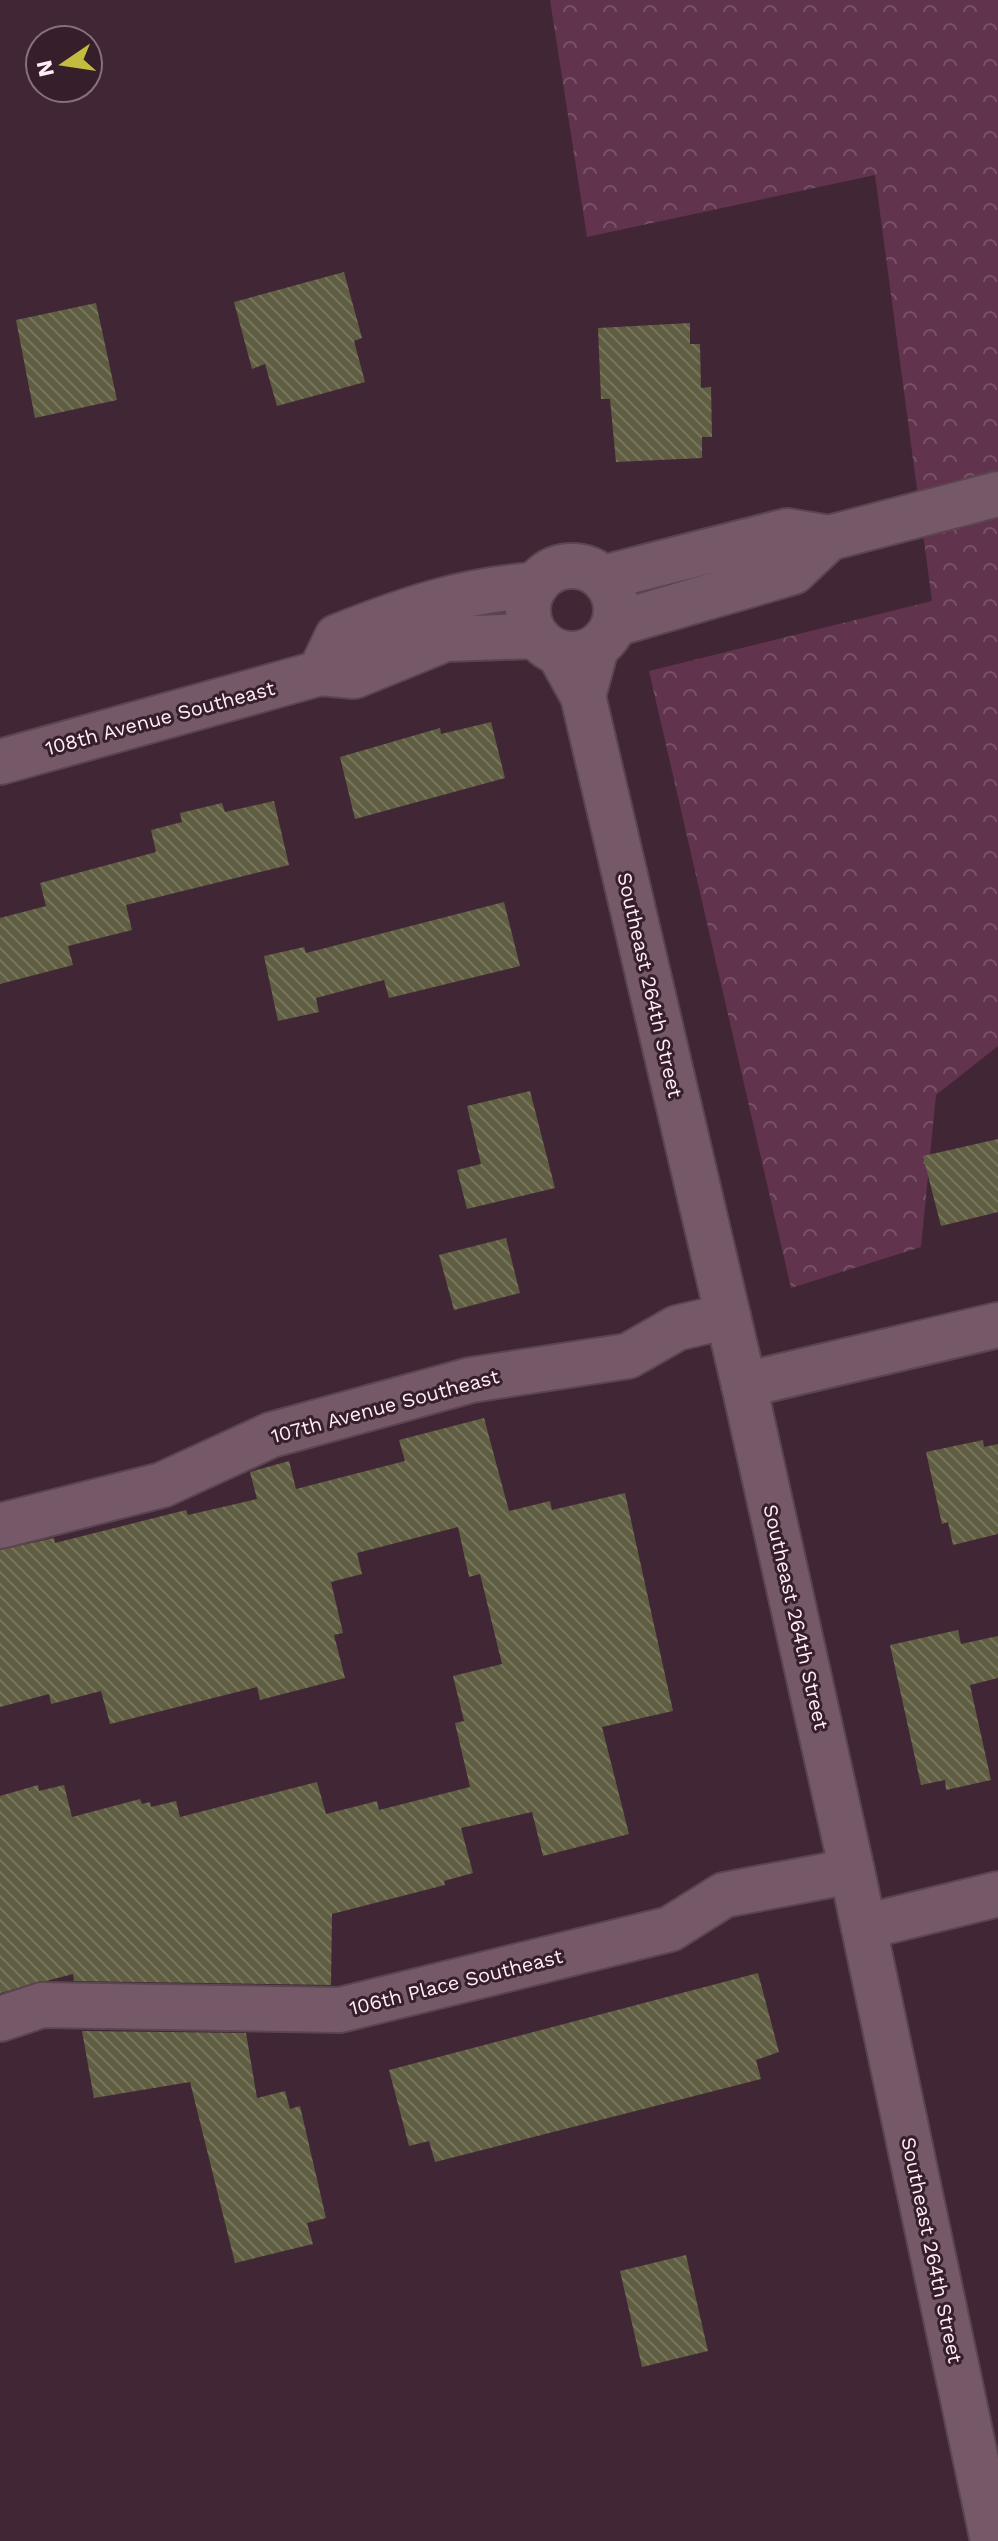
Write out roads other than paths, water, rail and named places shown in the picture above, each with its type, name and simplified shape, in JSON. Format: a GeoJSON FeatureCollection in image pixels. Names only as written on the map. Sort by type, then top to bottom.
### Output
{"type":"FeatureCollection","features":[{"type":"Feature","properties":{"kind":"street","name":"108th Avenue Southeast"},"geometry":{"type":"LineString","coordinates":[[603,578],[787,531],[829,538],[998,494]]}},
{"type":"Feature","properties":{"kind":"street","name":"108th Avenue Southeast"},"geometry":{"type":"LineString","coordinates":[[0,762],[320,673],[354,676],[445,639],[576,640],[793,572],[829,538]]}},
{"type":"Feature","properties":{"kind":"street"},"geometry":{"type":"LineString","coordinates":[[567,566],[592,570],[603,578],[615,600],[576,640],[528,616],[536,585],[544,576],[567,566]]}},
{"type":"Feature","properties":{"kind":"street"},"geometry":{"type":"LineString","coordinates":[[320,673],[337,637],[415,606],[499,588],[536,585]]}},
{"type":"Feature","properties":{"kind":"street","name":"Southeast 264th Street"},"geometry":{"type":"LineString","coordinates":[[576,640],[583,696],[744,1385],[852,1871],[993,2541]]}},
{"type":"Feature","properties":{"kind":"street","name":"107th Avenue Southeast"},"geometry":{"type":"LineString","coordinates":[[0,1526],[162,1485],[271,1435],[471,1380],[628,1356],[677,1328],[728,1316]]}},
{"type":"Feature","properties":{"kind":"street"},"geometry":{"type":"LineString","coordinates":[[744,1385],[998,1325]]}},
{"type":"Feature","properties":{"kind":"street","name":"106th Place Southeast"},"geometry":{"type":"LineString","coordinates":[[0,2019],[42,2005],[340,2010],[670,1929],[724,1895],[852,1871]]}},
{"type":"Feature","properties":{"kind":"street"},"geometry":{"type":"LineString","coordinates":[[864,1927],[998,1894]]}}]}
